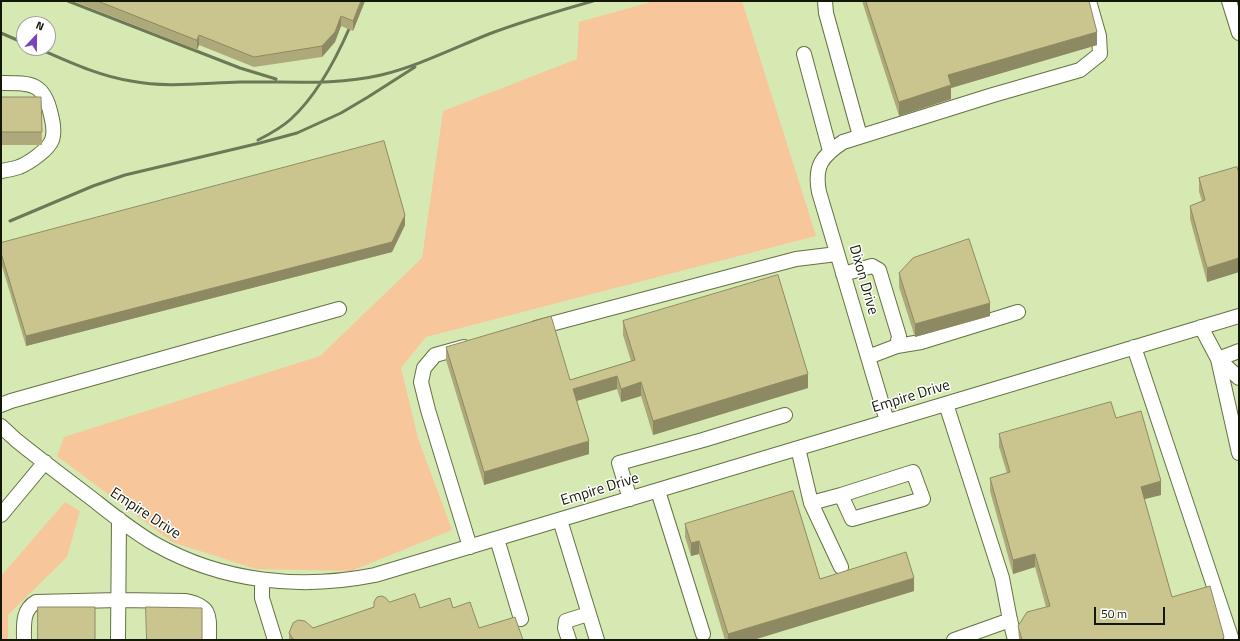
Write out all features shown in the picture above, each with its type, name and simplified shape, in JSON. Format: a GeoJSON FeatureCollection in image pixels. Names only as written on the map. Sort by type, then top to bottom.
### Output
{"type":"FeatureCollection","features":[{"type":"Feature","properties":{"kind":"street"},"geometry":{"type":"LineString","coordinates":[[826,1],[826,13],[860,136]]}},
{"type":"Feature","properties":{"kind":"street"},"geometry":{"type":"LineString","coordinates":[[804,54],[830,151],[843,142],[860,136],[1080,70],[1100,54],[1099,36],[1089,1]]}},
{"type":"Feature","properties":{"kind":"street"},"geometry":{"type":"LineString","coordinates":[[1229,1],[1239,33]]}},
{"type":"Feature","properties":{"kind":"street"},"geometry":{"type":"LineString","coordinates":[[1,83],[24,83],[41,90],[48,101],[54,128],[52,139],[39,155],[20,167],[1,172]]}},
{"type":"Feature","properties":{"kind":"street","name":"Dixon Drive"},"geometry":{"type":"LineString","coordinates":[[830,151],[821,163],[817,182],[887,422]]}},
{"type":"Feature","properties":{"kind":"street"},"geometry":{"type":"LineString","coordinates":[[520,332],[796,259],[837,254]]}},
{"type":"Feature","properties":{"kind":"street"},"geometry":{"type":"LineString","coordinates":[[843,274],[872,266],[879,270],[899,336],[897,346]]}},
{"type":"Feature","properties":{"kind":"street"},"geometry":{"type":"LineString","coordinates":[[1,405],[339,309]]}},
{"type":"Feature","properties":{"kind":"street"},"geometry":{"type":"LineString","coordinates":[[868,357],[897,346],[921,342],[1018,312]]}},
{"type":"Feature","properties":{"kind":"street","name":"Empire Drive"},"geometry":{"type":"LineString","coordinates":[[1,426],[16,440],[119,519],[154,543],[178,555],[224,572],[243,577],[291,583],[315,583],[356,579],[375,575],[630,500],[1239,316]]}},
{"type":"Feature","properties":{"kind":"street"},"geometry":{"type":"LineString","coordinates":[[1201,328],[1218,359],[1239,453]]}},
{"type":"Feature","properties":{"kind":"street"},"geometry":{"type":"LineString","coordinates":[[470,547],[428,410],[421,382],[424,368],[435,354],[474,344]]}},
{"type":"Feature","properties":{"kind":"street"},"geometry":{"type":"LineString","coordinates":[[1134,347],[1232,640]]}},
{"type":"Feature","properties":{"kind":"street"},"geometry":{"type":"LineString","coordinates":[[1218,359],[1239,351]]}},
{"type":"Feature","properties":{"kind":"street"},"geometry":{"type":"LineString","coordinates":[[1218,359],[1239,378]]}},
{"type":"Feature","properties":{"kind":"street"},"geometry":{"type":"LineString","coordinates":[[946,404],[1002,578],[1015,640]]}},
{"type":"Feature","properties":{"kind":"street"},"geometry":{"type":"LineString","coordinates":[[630,500],[619,463],[703,440],[785,415]]}},
{"type":"Feature","properties":{"kind":"street"},"geometry":{"type":"LineString","coordinates":[[798,448],[811,503],[841,567]]}},
{"type":"Feature","properties":{"kind":"street"},"geometry":{"type":"LineString","coordinates":[[1,515],[45,462]]}},
{"type":"Feature","properties":{"kind":"street"},"geometry":{"type":"LineString","coordinates":[[811,503],[913,472],[922,499],[852,520],[841,495]]}},
{"type":"Feature","properties":{"kind":"street"},"geometry":{"type":"LineString","coordinates":[[658,491],[703,634]]}},
{"type":"Feature","properties":{"kind":"street"},"geometry":{"type":"LineString","coordinates":[[118,640],[119,519]]}},
{"type":"Feature","properties":{"kind":"street"},"geometry":{"type":"LineString","coordinates":[[560,520],[597,640]]}},
{"type":"Feature","properties":{"kind":"street"},"geometry":{"type":"LineString","coordinates":[[497,539],[521,619]]}},
{"type":"Feature","properties":{"kind":"street"},"geometry":{"type":"LineString","coordinates":[[262,580],[262,598],[276,640]]}},
{"type":"Feature","properties":{"kind":"street"},"geometry":{"type":"LineString","coordinates":[[24,640],[26,611],[36,602],[119,600],[186,601],[196,603],[207,613],[209,620],[209,640]]}},
{"type":"Feature","properties":{"kind":"street"},"geometry":{"type":"LineString","coordinates":[[568,640],[565,628],[566,621],[588,614]]}},
{"type":"Feature","properties":{"kind":"street"},"geometry":{"type":"LineString","coordinates":[[954,640],[980,636],[1010,620]]}},
{"type":"Feature","properties":{"kind":"shaded area"},"geometry":{"type":"Polygon","coordinates":[[[654,1],[742,1],[816,236],[426,337],[401,368],[418,438],[452,530],[351,571],[256,569],[172,542],[57,456],[64,437],[320,356],[422,258],[443,111],[577,59],[579,22],[654,1]]]}},
{"type":"Feature","properties":{"kind":"shaded area"},"geometry":{"type":"Polygon","coordinates":[[[65,502],[80,511],[67,557],[8,615],[8,640],[1,640],[1,576],[65,502]]]}},
{"type":"Feature","properties":{"kind":"building"},"geometry":{"type":"Polygon","coordinates":[[[98,1],[361,1],[353,21],[341,16],[335,32],[322,46],[254,57],[199,35],[197,40],[98,1]]]}},
{"type":"Feature","properties":{"kind":"building"},"geometry":{"type":"Polygon","coordinates":[[[866,1],[1089,1],[1097,32],[948,75],[951,85],[899,102],[866,1]]]}},
{"type":"Feature","properties":{"kind":"building"},"geometry":{"type":"Polygon","coordinates":[[[1,97],[41,97],[42,132],[1,132],[1,97]]]}},
{"type":"Feature","properties":{"kind":"building"},"geometry":{"type":"Polygon","coordinates":[[[384,141],[405,215],[392,242],[26,336],[1,253],[1,243],[384,141]]]}},
{"type":"Feature","properties":{"kind":"building"},"geometry":{"type":"Polygon","coordinates":[[[1237,167],[1239,173],[1239,258],[1207,268],[1190,206],[1205,200],[1199,178],[1237,167]]]}},
{"type":"Feature","properties":{"kind":"building"},"geometry":{"type":"Polygon","coordinates":[[[969,239],[990,303],[915,324],[899,273],[913,258],[969,239]]]}},
{"type":"Feature","properties":{"kind":"building"},"geometry":{"type":"Polygon","coordinates":[[[778,275],[808,374],[653,421],[641,382],[621,389],[617,376],[573,389],[589,441],[484,472],[446,347],[551,316],[570,380],[635,360],[623,321],[778,275]]]}},
{"type":"Feature","properties":{"kind":"building"},"geometry":{"type":"Polygon","coordinates":[[[1111,402],[1116,418],[1141,411],[1161,481],[1141,487],[1172,597],[1210,586],[1224,637],[1222,640],[1022,640],[1018,626],[1027,612],[1050,606],[1035,554],[1013,560],[990,478],[1010,472],[999,434],[1111,402]]]}},
{"type":"Feature","properties":{"kind":"building"},"geometry":{"type":"Polygon","coordinates":[[[793,491],[820,579],[906,552],[914,578],[728,634],[699,541],[691,543],[685,524],[793,491]]]}},
{"type":"Feature","properties":{"kind":"building"},"geometry":{"type":"Polygon","coordinates":[[[415,594],[420,608],[450,598],[453,608],[470,602],[479,628],[515,617],[523,640],[294,640],[289,633],[293,623],[298,620],[305,621],[313,628],[374,607],[374,602],[377,597],[382,596],[389,602],[415,594]]]}},
{"type":"Feature","properties":{"kind":"building"},"geometry":{"type":"Polygon","coordinates":[[[38,607],[95,607],[95,640],[38,640],[38,607]]]}},
{"type":"Feature","properties":{"kind":"building"},"geometry":{"type":"Polygon","coordinates":[[[146,607],[202,608],[202,640],[147,640],[146,607]]]}},
{"type":"Feature","properties":{"kind":"railway"},"geometry":{"type":"LineString","coordinates":[[68,1],[240,68],[276,79]]}},
{"type":"Feature","properties":{"kind":"railway"},"geometry":{"type":"LineString","coordinates":[[55,56],[107,76],[145,83],[185,84],[346,81],[395,71],[422,62],[502,29],[593,1]]}},
{"type":"Feature","properties":{"kind":"railway"},"geometry":{"type":"LineString","coordinates":[[258,140],[275,131],[300,110],[324,77],[338,53],[349,29]]}},
{"type":"Feature","properties":{"kind":"railway"},"geometry":{"type":"LineString","coordinates":[[1,33],[16,40]]}},
{"type":"Feature","properties":{"kind":"railway"},"geometry":{"type":"LineString","coordinates":[[10,221],[93,186],[125,175],[297,133],[341,113],[415,67]]}}]}
